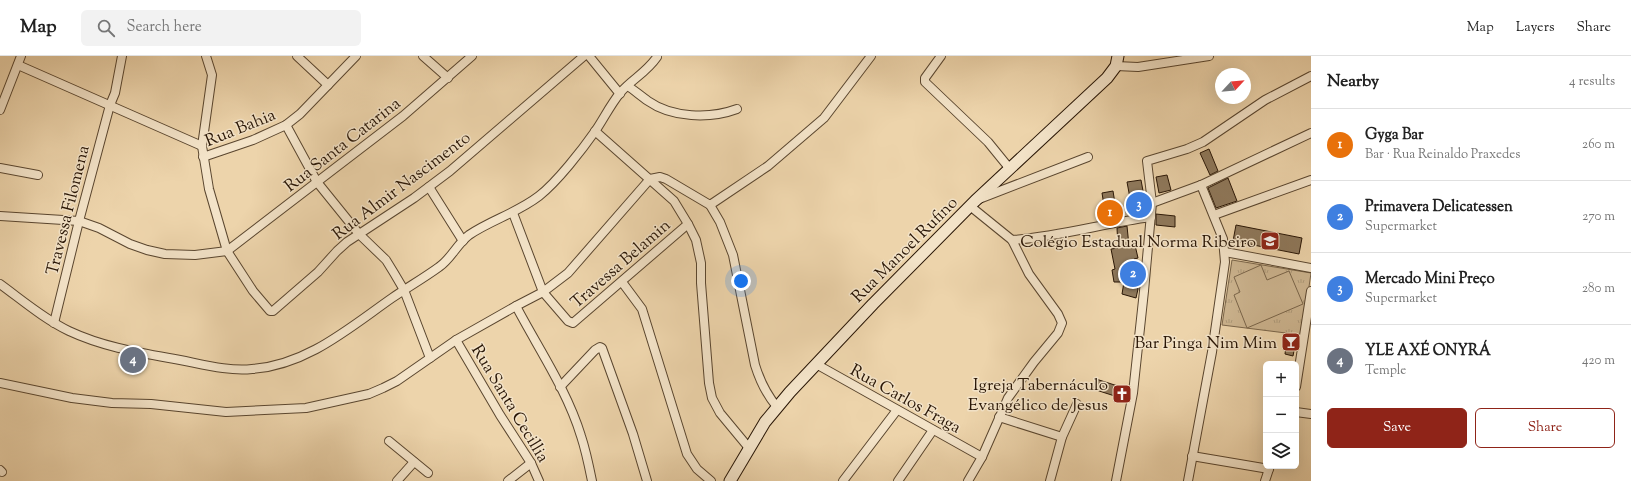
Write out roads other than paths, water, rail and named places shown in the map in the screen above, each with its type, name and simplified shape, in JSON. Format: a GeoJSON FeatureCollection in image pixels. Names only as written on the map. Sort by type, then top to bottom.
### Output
{"type":"FeatureCollection","features":[{"type":"Feature","properties":{"kind":"main road","name":"Rua Manoel Rufino"},"geometry":{"type":"LineString","coordinates":[[730,481],[765,422],[816,364],[972,203],[1097,88],[1117,61]]}},
{"type":"Feature","properties":{"kind":"street"},"geometry":{"type":"LineString","coordinates":[[0,110],[21,56]]}},
{"type":"Feature","properties":{"kind":"street","name":"Travessa Filomena"},"geometry":{"type":"LineString","coordinates":[[54,323],[79,221],[110,105],[115,93],[122,56]]}},
{"type":"Feature","properties":{"kind":"street"},"geometry":{"type":"LineString","coordinates":[[0,216],[79,221],[99,228],[136,246],[165,254],[195,255],[227,250],[208,189],[203,158],[202,146],[212,75],[206,56]]}},
{"type":"Feature","properties":{"kind":"street"},"geometry":{"type":"LineString","coordinates":[[297,56],[328,85]]}},
{"type":"Feature","properties":{"kind":"street","name":"Rua Bahia"},"geometry":{"type":"LineString","coordinates":[[203,158],[253,140],[286,125],[300,114],[356,56]]}},
{"type":"Feature","properties":{"kind":"street"},"geometry":{"type":"LineString","coordinates":[[423,56],[448,78]]}},
{"type":"Feature","properties":{"kind":"street","name":"Rua Santa Catarina"},"geometry":{"type":"LineString","coordinates":[[227,250],[403,116],[472,56]]}},
{"type":"Feature","properties":{"kind":"street","name":"Rua Almir Nascimento"},"geometry":{"type":"LineString","coordinates":[[227,250],[253,291],[270,310],[275,310],[318,272],[337,251],[429,186],[584,56]]}},
{"type":"Feature","properties":{"kind":"street"},"geometry":{"type":"LineString","coordinates":[[589,56],[620,94]]}},
{"type":"Feature","properties":{"kind":"street"},"geometry":{"type":"LineString","coordinates":[[710,205],[768,166],[824,118],[871,56]]}},
{"type":"Feature","properties":{"kind":"street"},"geometry":{"type":"LineString","coordinates":[[941,56],[924,80],[925,82],[988,142],[1010,168]]}},
{"type":"Feature","properties":{"kind":"street"},"geometry":{"type":"LineString","coordinates":[[1117,61],[1138,67],[1208,56]]}},
{"type":"Feature","properties":{"kind":"street"},"geometry":{"type":"LineString","coordinates":[[0,284],[54,323],[96,342],[128,351],[230,368],[250,370],[282,364],[334,339],[404,290],[440,267],[447,261],[463,241],[480,229],[529,204],[548,188],[595,131],[620,94],[650,67],[657,57]]}},
{"type":"Feature","properties":{"kind":"street"},"geometry":{"type":"LineString","coordinates":[[18,65],[202,146]]}},
{"type":"Feature","properties":{"kind":"street"},"geometry":{"type":"LineString","coordinates":[[1116,481],[1133,393],[1151,217],[1152,203],[1148,161],[1187,149],[1203,142],[1265,100],[1311,76]]}},
{"type":"Feature","properties":{"kind":"street"},"geometry":{"type":"LineString","coordinates":[[628,86],[649,102],[683,115],[726,113],[737,109]]}},
{"type":"Feature","properties":{"kind":"street"},"geometry":{"type":"LineString","coordinates":[[286,125],[317,182],[359,234],[386,260],[404,290],[430,358]]}},
{"type":"Feature","properties":{"kind":"street"},"geometry":{"type":"LineString","coordinates":[[595,131],[674,201],[696,240],[701,263],[701,283],[707,360],[712,398],[720,413],[749,448]]}},
{"type":"Feature","properties":{"kind":"street"},"geometry":{"type":"LineString","coordinates":[[1152,203],[1201,185],[1311,134]]}},
{"type":"Feature","properties":{"kind":"street"},"geometry":{"type":"LineString","coordinates":[[968,481],[982,457],[1008,398],[1034,362],[1058,333],[1062,323],[1058,314],[1029,274],[1012,240],[972,203],[1088,157]]}},
{"type":"Feature","properties":{"kind":"street"},"geometry":{"type":"LineString","coordinates":[[0,168],[38,175]]}},
{"type":"Feature","properties":{"kind":"street"},"geometry":{"type":"LineString","coordinates":[[0,383],[72,398],[112,403],[151,404],[226,412],[306,408],[369,394],[397,381],[456,340],[543,292],[568,273],[650,179],[660,177],[710,205],[720,222],[733,255],[755,365],[759,378],[769,398],[777,407]]}},
{"type":"Feature","properties":{"kind":"street"},"geometry":{"type":"LineString","coordinates":[[1214,215],[1311,180]]}},
{"type":"Feature","properties":{"kind":"street"},"geometry":{"type":"LineString","coordinates":[[1188,481],[1224,278],[1225,252],[1223,240],[1201,185]]}},
{"type":"Feature","properties":{"kind":"street"},"geometry":{"type":"LineString","coordinates":[[429,186],[463,241]]}},
{"type":"Feature","properties":{"kind":"street"},"geometry":{"type":"LineString","coordinates":[[513,213],[543,292]]}},
{"type":"Feature","properties":{"kind":"street"},"geometry":{"type":"LineString","coordinates":[[1012,240],[1050,236],[1125,220],[1151,217]]}},
{"type":"Feature","properties":{"kind":"street","name":"Travessa Belamin"},"geometry":{"type":"LineString","coordinates":[[543,292],[570,323],[575,322],[688,224]]}},
{"type":"Feature","properties":{"kind":"street"},"geometry":{"type":"LineString","coordinates":[[1225,252],[1311,268]]}},
{"type":"Feature","properties":{"kind":"street"},"geometry":{"type":"LineString","coordinates":[[622,282],[642,309],[687,454],[697,469],[711,481]]}},
{"type":"Feature","properties":{"kind":"street"},"geometry":{"type":"LineString","coordinates":[[1299,376],[1308,343],[1311,291]]}},
{"type":"Feature","properties":{"kind":"street"},"geometry":{"type":"LineString","coordinates":[[516,306],[560,387],[581,436],[592,481]]}},
{"type":"Feature","properties":{"kind":"street","name":"Rua Santa Cecillia"},"geometry":{"type":"LineString","coordinates":[[456,340],[500,415],[531,463],[539,481]]}},
{"type":"Feature","properties":{"kind":"street"},"geometry":{"type":"LineString","coordinates":[[560,387],[595,350],[600,347],[602,348],[633,434],[647,481]]}},
{"type":"Feature","properties":{"kind":"street","name":"Rua Carlos Fraga"},"geometry":{"type":"LineString","coordinates":[[816,364],[982,457]]}},
{"type":"Feature","properties":{"kind":"street"},"geometry":{"type":"LineString","coordinates":[[1050,481],[1062,438],[1077,404]]}},
{"type":"Feature","properties":{"kind":"street"},"geometry":{"type":"LineString","coordinates":[[843,481],[896,410]]}},
{"type":"Feature","properties":{"kind":"street"},"geometry":{"type":"LineString","coordinates":[[1299,412],[1311,414]]}},
{"type":"Feature","properties":{"kind":"street"},"geometry":{"type":"LineString","coordinates":[[999,417],[1062,438]]}},
{"type":"Feature","properties":{"kind":"street"},"geometry":{"type":"LineString","coordinates":[[898,481],[933,430]]}},
{"type":"Feature","properties":{"kind":"street"},"geometry":{"type":"LineString","coordinates":[[389,441],[428,473]]}},
{"type":"Feature","properties":{"kind":"street"},"geometry":{"type":"LineString","coordinates":[[1192,456],[1263,466]]}},
{"type":"Feature","properties":{"kind":"street"},"geometry":{"type":"LineString","coordinates":[[398,481],[414,462]]}},
{"type":"Feature","properties":{"kind":"street"},"geometry":{"type":"LineString","coordinates":[[508,481],[531,463]]}},
{"type":"Feature","properties":{"kind":"street"},"geometry":{"type":"LineString","coordinates":[[1264,481],[1268,469]]}},
{"type":"Feature","properties":{"kind":"place","name":"Mercado Mini Preço"},"geometry":{"type":"Point","coordinates":[1139,205]}},
{"type":"Feature","properties":{"kind":"place","name":"Gyga Bar"},"geometry":{"type":"Point","coordinates":[1110,213]}},
{"type":"Feature","properties":{"kind":"place","name":"Colégio Estadual Norma Ribeiro"},"geometry":{"type":"Point","coordinates":[1270,241]}},
{"type":"Feature","properties":{"kind":"place","name":"Primavera Delicatessen"},"geometry":{"type":"Point","coordinates":[1133,274]}},
{"type":"Feature","properties":{"kind":"place","name":"Bar Pinga Nim Mim"},"geometry":{"type":"Point","coordinates":[1291,342]}},
{"type":"Feature","properties":{"kind":"place","name":"YLE AXÉ ONYRÁ"},"geometry":{"type":"Point","coordinates":[133,360]}},
{"type":"Feature","properties":{"kind":"place","name":"Igreja Tabernáculo Evangélico de Jesus"},"geometry":{"type":"Point","coordinates":[1122,394]}}]}
